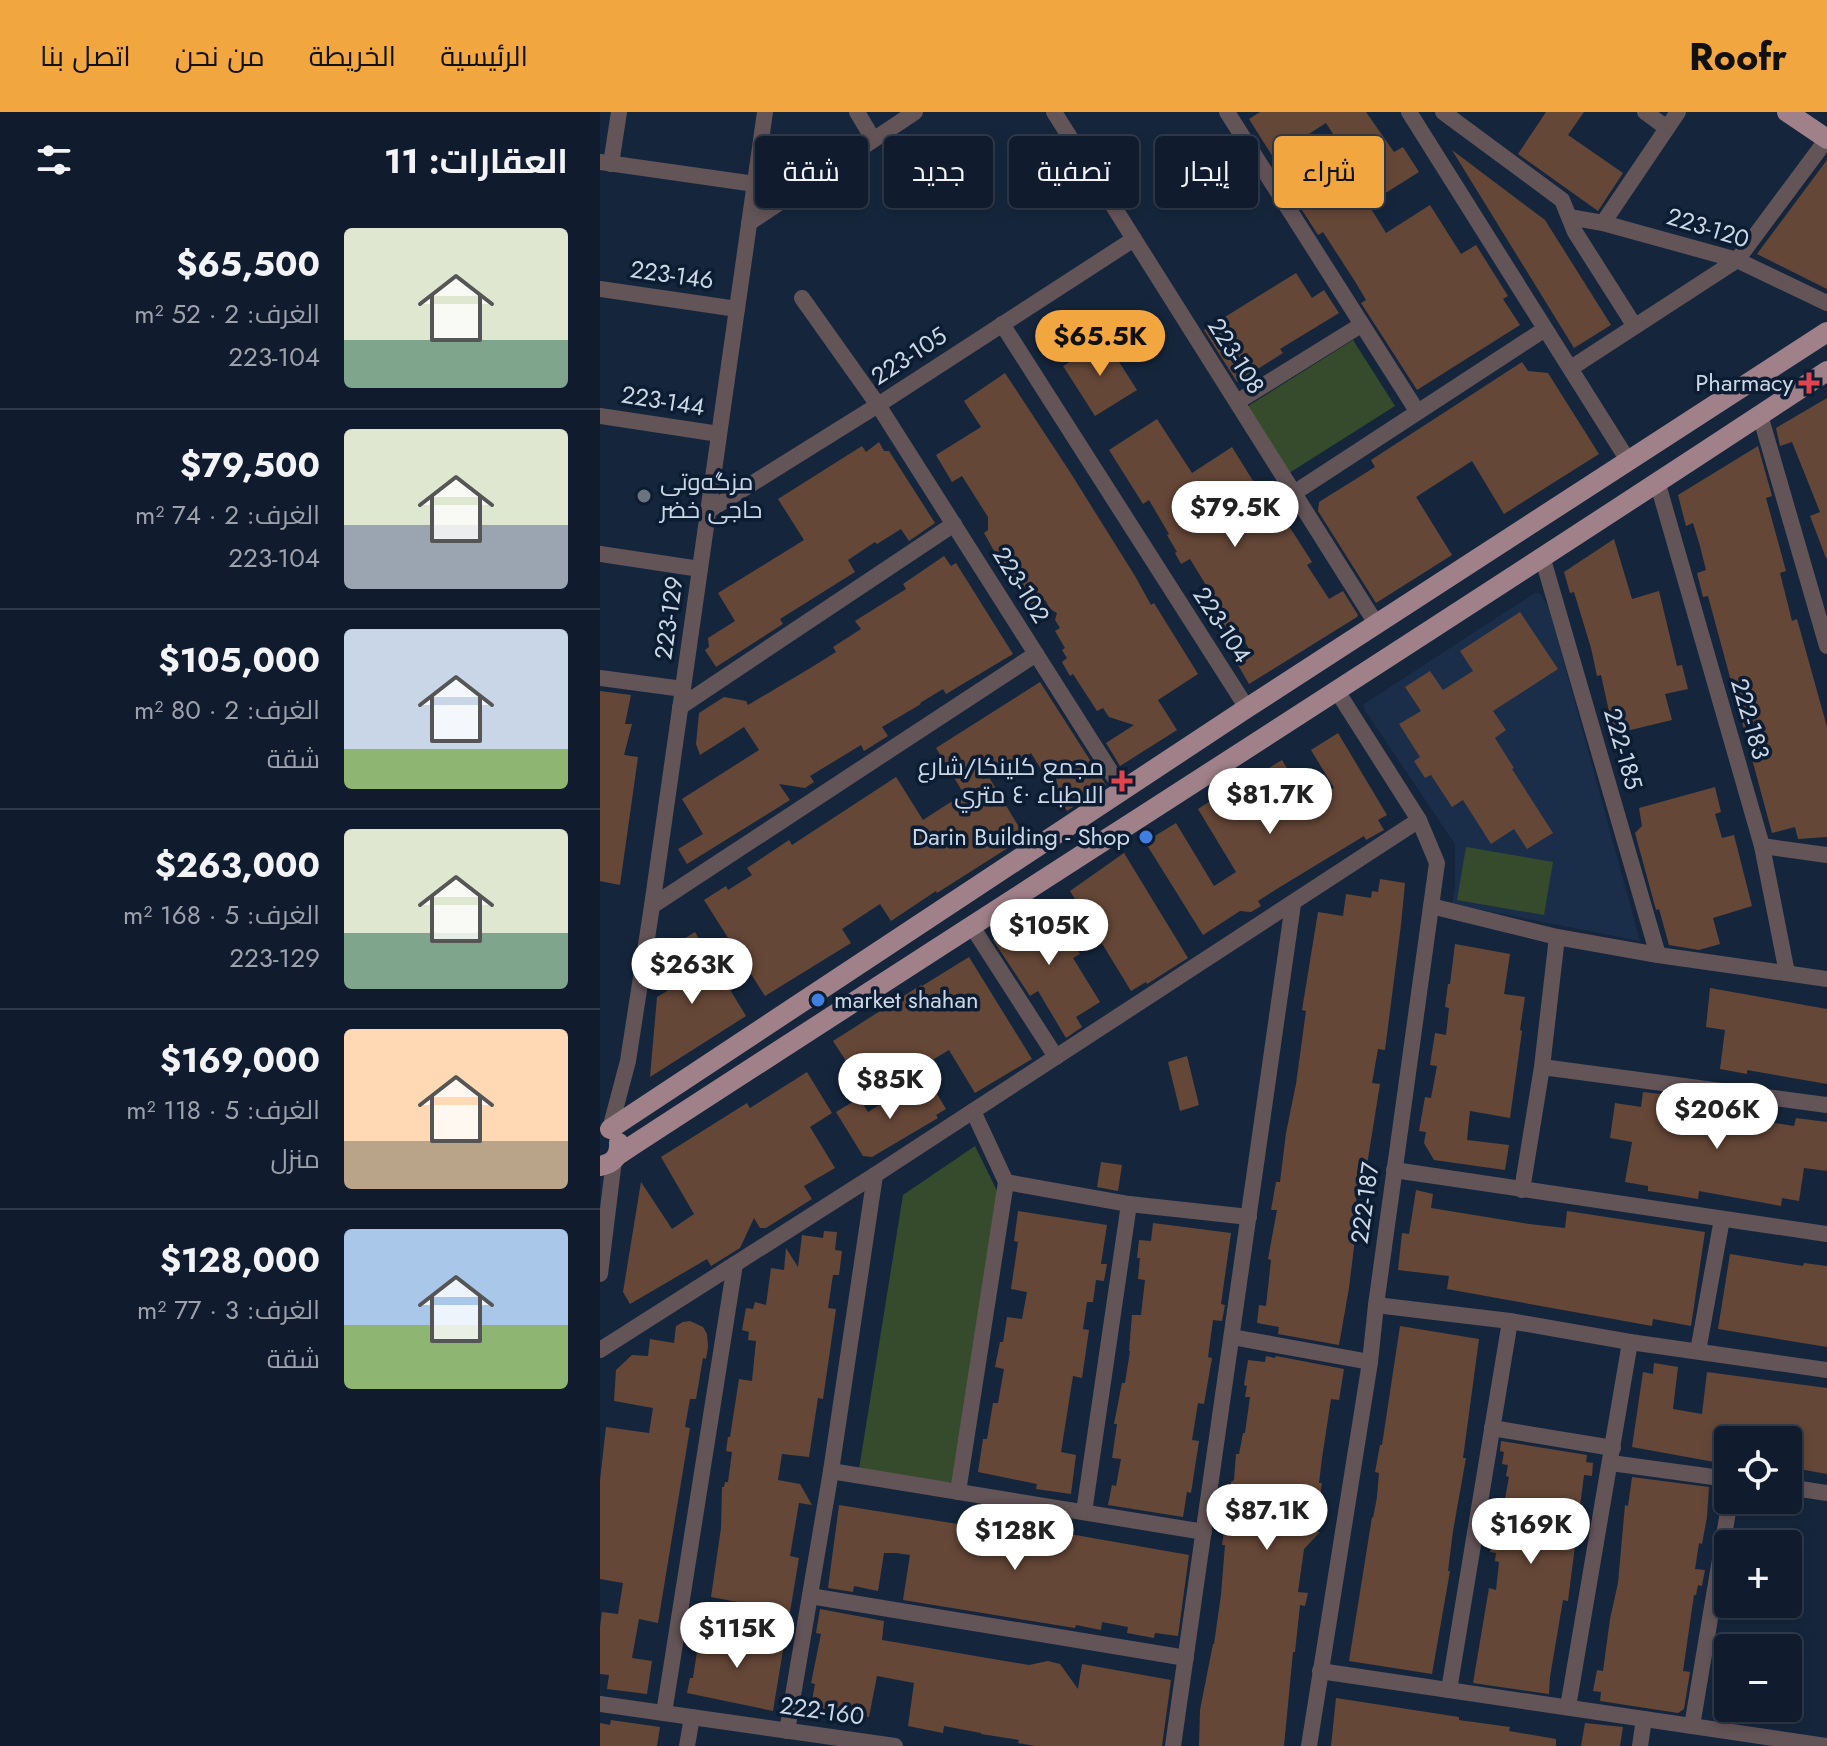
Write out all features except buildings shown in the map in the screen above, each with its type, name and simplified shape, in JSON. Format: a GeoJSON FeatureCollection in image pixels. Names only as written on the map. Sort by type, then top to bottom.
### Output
{"type":"FeatureCollection","features":[{"type":"Feature","properties":{"kind":"main road"},"geometry":{"type":"LineString","coordinates":[[1787,112],[1827,139]]}},
{"type":"Feature","properties":{"kind":"main road"},"geometry":{"type":"LineString","coordinates":[[607,1163],[620,1149],[618,1137],[605,1127],[1827,332]]}},
{"type":"Feature","properties":{"kind":"main road"},"geometry":{"type":"LineString","coordinates":[[607,1163],[1827,371]]}},
{"type":"Feature","properties":{"kind":"main road"},"geometry":{"type":"LineString","coordinates":[[1462,570],[1479,597]]}},
{"type":"Feature","properties":{"kind":"street"},"geometry":{"type":"LineString","coordinates":[[619,112],[606,163],[755,184]]}},
{"type":"Feature","properties":{"kind":"street","name":"223-129"},"geometry":{"type":"LineString","coordinates":[[762,136],[765,112]]}},
{"type":"Feature","properties":{"kind":"street"},"geometry":{"type":"LineString","coordinates":[[857,112],[873,139]]}},
{"type":"Feature","properties":{"kind":"street"},"geometry":{"type":"LineString","coordinates":[[749,223],[915,112]]}},
{"type":"Feature","properties":{"kind":"street","name":"223-108"},"geometry":{"type":"LineString","coordinates":[[1054,112],[1377,625]]}},
{"type":"Feature","properties":{"kind":"street"},"geometry":{"type":"LineString","coordinates":[[1227,112],[1417,411]]}},
{"type":"Feature","properties":{"kind":"street"},"geometry":{"type":"LineString","coordinates":[[1409,112],[1629,462]]}},
{"type":"Feature","properties":{"kind":"street"},"geometry":{"type":"LineString","coordinates":[[1443,112],[1562,200],[1575,232],[1634,325]]}},
{"type":"Feature","properties":{"kind":"street"},"geometry":{"type":"LineString","coordinates":[[1645,112],[1667,128]]}},
{"type":"Feature","properties":{"kind":"street"},"geometry":{"type":"LineString","coordinates":[[1603,223],[1678,112]]}},
{"type":"Feature","properties":{"kind":"street"},"geometry":{"type":"LineString","coordinates":[[1571,368],[1737,260],[1827,139]]}},
{"type":"Feature","properties":{"kind":"street","name":"223-129"},"geometry":{"type":"LineString","coordinates":[[605,1127],[628,1061],[755,184]]}},
{"type":"Feature","properties":{"kind":"street","name":"223-120"},"geometry":{"type":"LineString","coordinates":[[1569,217],[1603,223],[1737,260],[1827,303]]}},
{"type":"Feature","properties":{"kind":"street","name":"223-105"},"geometry":{"type":"LineString","coordinates":[[708,511],[1134,239]]}},
{"type":"Feature","properties":{"kind":"street","name":"223-146"},"geometry":{"type":"LineString","coordinates":[[600,289],[737,309]]}},
{"type":"Feature","properties":{"kind":"street","name":"223-102"},"geometry":{"type":"LineString","coordinates":[[802,298],[878,405],[1123,791]]}},
{"type":"Feature","properties":{"kind":"street","name":"223-104"},"geometry":{"type":"LineString","coordinates":[[1002,324],[1247,708]]}},
{"type":"Feature","properties":{"kind":"street"},"geometry":{"type":"LineString","coordinates":[[1237,402],[1361,325]]}},
{"type":"Feature","properties":{"kind":"street"},"geometry":{"type":"LineString","coordinates":[[1294,493],[1545,329]]}},
{"type":"Feature","properties":{"kind":"street"},"geometry":{"type":"LineString","coordinates":[[1760,415],[1827,646]]}},
{"type":"Feature","properties":{"kind":"street","name":"223-144"},"geometry":{"type":"LineString","coordinates":[[600,416],[719,434]]}},
{"type":"Feature","properties":{"kind":"street","name":"222-183"},"geometry":{"type":"LineString","coordinates":[[1657,481],[1762,846],[1787,973]]}},
{"type":"Feature","properties":{"kind":"street"},"geometry":{"type":"LineString","coordinates":[[680,707],[954,524]]}},
{"type":"Feature","properties":{"kind":"street"},"geometry":{"type":"LineString","coordinates":[[600,554],[700,569]]}},
{"type":"Feature","properties":{"kind":"street","name":"222-185"},"geometry":{"type":"LineString","coordinates":[[1542,556],[1658,955]]}},
{"type":"Feature","properties":{"kind":"street"},"geometry":{"type":"LineString","coordinates":[[652,906],[1036,654]]}},
{"type":"Feature","properties":{"kind":"street"},"geometry":{"type":"LineString","coordinates":[[600,678],[683,689]]}},
{"type":"Feature","properties":{"kind":"street","name":"222-187"},"geometry":{"type":"LineString","coordinates":[[1309,1746],[1370,1362],[1437,863],[1419,820],[1337,691]]}},
{"type":"Feature","properties":{"kind":"street"},"geometry":{"type":"LineString","coordinates":[[600,1350],[875,1175],[1419,820]]}},
{"type":"Feature","properties":{"kind":"street"},"geometry":{"type":"LineString","coordinates":[[1762,846],[1827,855]]}},
{"type":"Feature","properties":{"kind":"street"},"geometry":{"type":"LineString","coordinates":[[1173,1746],[1293,904]]}},
{"type":"Feature","properties":{"kind":"street"},"geometry":{"type":"LineString","coordinates":[[1431,906],[1557,937],[1827,979]]}},
{"type":"Feature","properties":{"kind":"street"},"geometry":{"type":"LineString","coordinates":[[971,925],[1056,1057]]}},
{"type":"Feature","properties":{"kind":"street"},"geometry":{"type":"LineString","coordinates":[[1522,1190],[1542,1067],[1557,937]]}},
{"type":"Feature","properties":{"kind":"street"},"geometry":{"type":"LineString","coordinates":[[1542,1067],[1827,1105]]}},
{"type":"Feature","properties":{"kind":"street"},"geometry":{"type":"LineString","coordinates":[[958,1492],[1006,1182],[973,1111]]}},
{"type":"Feature","properties":{"kind":"street"},"geometry":{"type":"LineString","coordinates":[[600,1274],[607,1163]]}},
{"type":"Feature","properties":{"kind":"street"},"geometry":{"type":"LineString","coordinates":[[1394,1170],[1827,1234]]}},
{"type":"Feature","properties":{"kind":"street"},"geometry":{"type":"LineString","coordinates":[[787,1731],[831,1471],[875,1175]]}},
{"type":"Feature","properties":{"kind":"street"},"geometry":{"type":"LineString","coordinates":[[1006,1182],[1129,1204],[1249,1217]]}},
{"type":"Feature","properties":{"kind":"street"},"geometry":{"type":"LineString","coordinates":[[1084,1512],[1129,1204]]}},
{"type":"Feature","properties":{"kind":"street"},"geometry":{"type":"LineString","coordinates":[[1698,1351],[1722,1219]]}},
{"type":"Feature","properties":{"kind":"street"},"geometry":{"type":"LineString","coordinates":[[664,1713],[735,1264]]}},
{"type":"Feature","properties":{"kind":"street"},"geometry":{"type":"LineString","coordinates":[[1376,1305],[1510,1321],[1630,1342],[1827,1370]]}},
{"type":"Feature","properties":{"kind":"street"},"geometry":{"type":"LineString","coordinates":[[1449,1690],[1510,1321]]}},
{"type":"Feature","properties":{"kind":"street"},"geometry":{"type":"LineString","coordinates":[[1232,1337],[1370,1362]]}},
{"type":"Feature","properties":{"kind":"street"},"geometry":{"type":"LineString","coordinates":[[1568,1707],[1630,1342]]}},
{"type":"Feature","properties":{"kind":"street"},"geometry":{"type":"LineString","coordinates":[[1492,1428],[1714,1476]]}},
{"type":"Feature","properties":{"kind":"street"},"geometry":{"type":"LineString","coordinates":[[831,1471],[1204,1532]]}},
{"type":"Feature","properties":{"kind":"street"},"geometry":{"type":"LineString","coordinates":[[1802,1489],[1827,1493]]}},
{"type":"Feature","properties":{"kind":"street"},"geometry":{"type":"LineString","coordinates":[[1692,1726],[1728,1514]]}},
{"type":"Feature","properties":{"kind":"street"},"geometry":{"type":"LineString","coordinates":[[810,1596],[1186,1658]]}},
{"type":"Feature","properties":{"kind":"street"},"geometry":{"type":"LineString","coordinates":[[1320,1671],[1827,1746]]}},
{"type":"Feature","properties":{"kind":"street","name":"222-160"},"geometry":{"type":"LineString","coordinates":[[600,1704],[895,1746]]}},
{"type":"Feature","properties":{"kind":"street"},"geometry":{"type":"LineString","coordinates":[[687,1746],[692,1717]]}},
{"type":"Feature","properties":{"kind":"street"},"geometry":{"type":"LineString","coordinates":[[1640,1746],[1644,1719]]}},
{"type":"Feature","properties":{"kind":"shaded area"},"geometry":{"type":"Polygon","coordinates":[[[1535,593],[1540,594],[1549,608],[1640,941],[1452,904],[1455,844],[1364,709],[1364,704],[1535,593]]]}},
{"type":"Feature","properties":{"kind":"green space"},"geometry":{"type":"Polygon","coordinates":[[[1353,340],[1395,406],[1286,475],[1245,408],[1353,340]]]}},
{"type":"Feature","properties":{"kind":"green space"},"geometry":{"type":"Polygon","coordinates":[[[1466,847],[1553,862],[1544,915],[1457,900],[1466,847]]]}},
{"type":"Feature","properties":{"kind":"green space"},"geometry":{"type":"Polygon","coordinates":[[[975,1146],[998,1193],[954,1483],[859,1469],[903,1195],[975,1146]]]}},
{"type":"Feature","properties":{"kind":"place","name":"Pharmacy"},"geometry":{"type":"Point","coordinates":[1809,383]}},
{"type":"Feature","properties":{"kind":"place","name":"مزگه‌وتی حاجی خضر"},"geometry":{"type":"Point","coordinates":[644,496]}},
{"type":"Feature","properties":{"kind":"place","name":"مجمع كلينكا/شارع الاطباء ٤٠ متري"},"geometry":{"type":"Point","coordinates":[1122,781]}},
{"type":"Feature","properties":{"kind":"place","name":"Darin Building - Shop"},"geometry":{"type":"Point","coordinates":[1146,837]}},
{"type":"Feature","properties":{"kind":"place","name":"market shahan"},"geometry":{"type":"Point","coordinates":[818,1000]}}]}
